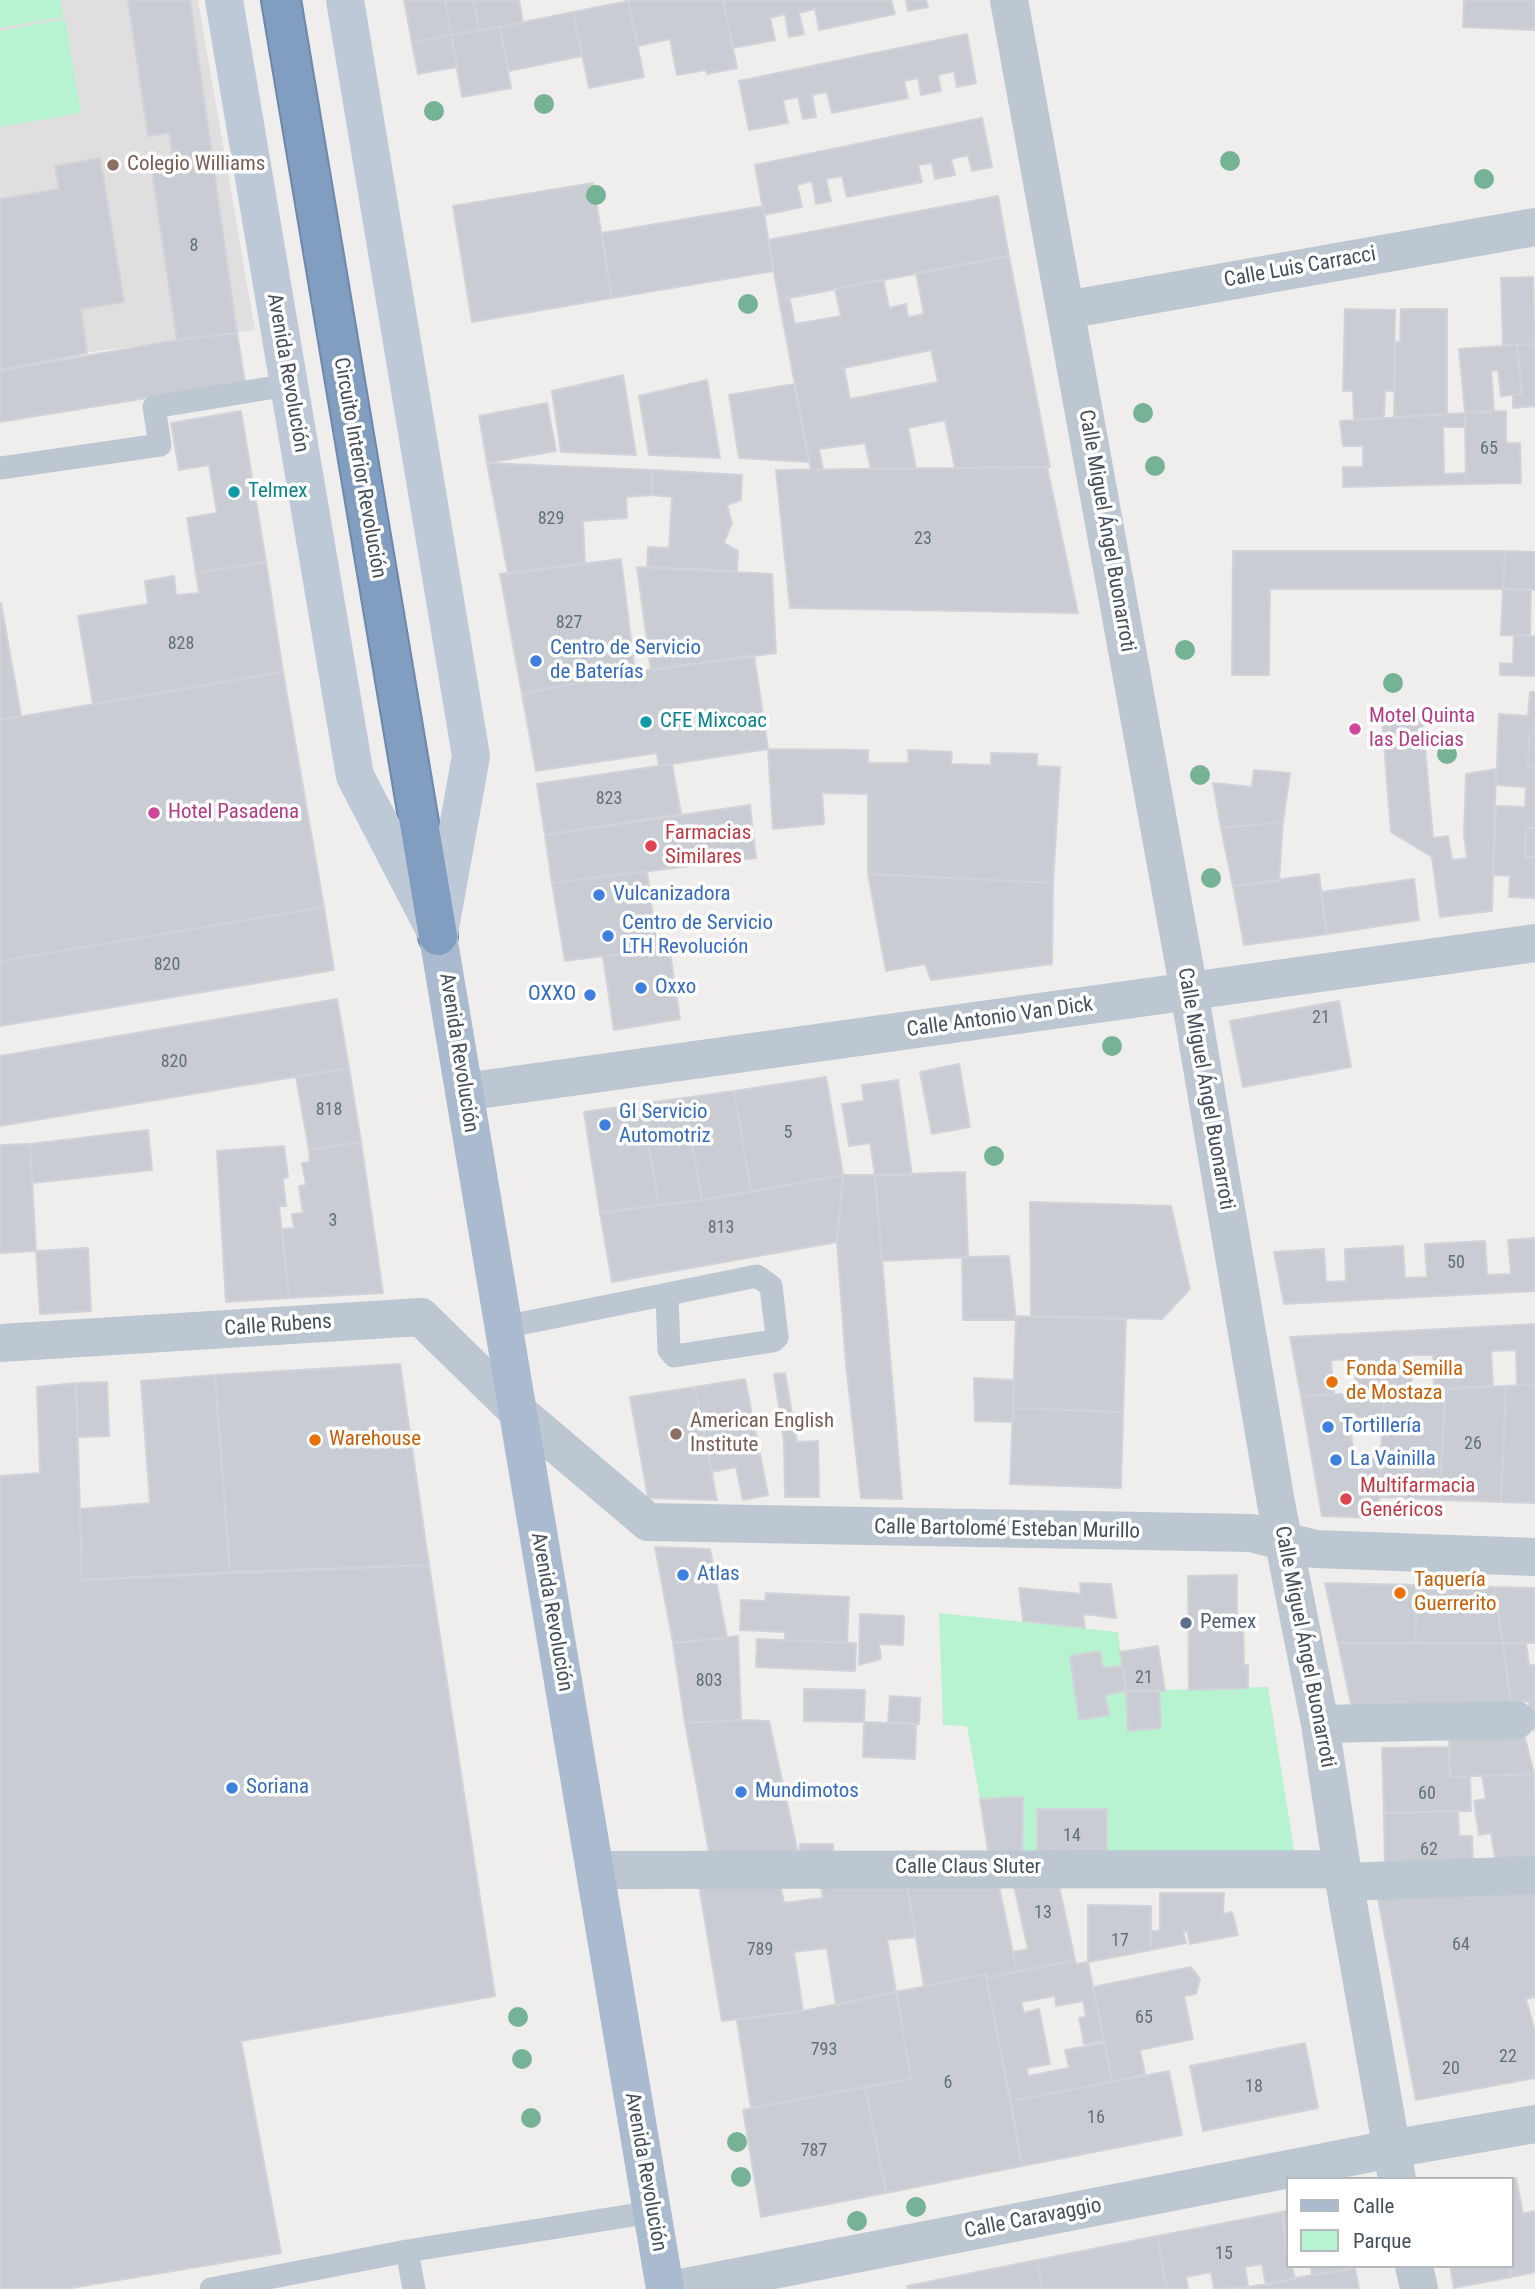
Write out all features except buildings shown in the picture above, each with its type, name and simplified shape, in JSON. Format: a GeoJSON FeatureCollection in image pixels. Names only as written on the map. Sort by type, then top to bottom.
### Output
{"type":"FeatureCollection","features":[{"type":"Feature","properties":{"kind":"highway","name":"Circuito Interior Revolución"},"geometry":{"type":"LineString","coordinates":[[281,0],[438,936]]}},
{"type":"Feature","properties":{"kind":"main road","name":"Avenida Revolución"},"geometry":{"type":"LineString","coordinates":[[224,0],[355,776],[438,936],[665,2289]]}},
{"type":"Feature","properties":{"kind":"main road","name":"Avenida Revolución"},"geometry":{"type":"LineString","coordinates":[[345,0],[471,756],[438,936]]}},
{"type":"Feature","properties":{"kind":"street","name":"Calle Miguel Ángel Buonarroti"},"geometry":{"type":"LineString","coordinates":[[1009,0],[1189,991],[1284,1542],[1320,1724],[1343,1875],[1394,2164]]}},
{"type":"Feature","properties":{"kind":"street","name":"Calle Luis Carracci"},"geometry":{"type":"LineString","coordinates":[[1066,310],[1535,227]]}},
{"type":"Feature","properties":{"kind":"street","name":"Calle Antonio Van Dick"},"geometry":{"type":"LineString","coordinates":[[464,1092],[1535,943]]}},
{"type":"Feature","properties":{"kind":"street","name":"Calle Rubens"},"geometry":{"type":"LineString","coordinates":[[0,1343],[421,1317],[517,1411]]}},
{"type":"Feature","properties":{"kind":"street","name":"Calle Bartolomé Esteban Murillo"},"geometry":{"type":"LineString","coordinates":[[517,1411],[649,1522],[1251,1533],[1315,1549],[1535,1557]]}},
{"type":"Feature","properties":{"kind":"street"},"geometry":{"type":"LineString","coordinates":[[1320,1724],[1516,1720]]}},
{"type":"Feature","properties":{"kind":"street","name":"Calle Claus Sluter"},"geometry":{"type":"LineString","coordinates":[[595,1870],[1535,1875]]}},
{"type":"Feature","properties":{"kind":"street","name":"Calle Caravaggio"},"geometry":{"type":"LineString","coordinates":[[1319,2177],[1394,2164],[1535,2124]]}},
{"type":"Feature","properties":{"kind":"street","name":"Calle Caravaggio"},"geometry":{"type":"LineString","coordinates":[[676,2289],[1286,2183]]}},
{"type":"Feature","properties":{"kind":"street"},"geometry":{"type":"LineString","coordinates":[[1414,2268],[1419,2289]]}},
{"type":"Feature","properties":{"kind":"lane"},"geometry":{"type":"LineString","coordinates":[[0,468],[160,445],[154,407],[288,385]]}},
{"type":"Feature","properties":{"kind":"lane"},"geometry":{"type":"LineString","coordinates":[[504,1327],[757,1276],[771,1286],[777,1338],[674,1356],[670,1350],[667,1296]]}},
{"type":"Feature","properties":{"kind":"lane"},"geometry":{"type":"LineString","coordinates":[[215,2289],[407,2251],[652,2212]]}},
{"type":"Feature","properties":{"kind":"lane"},"geometry":{"type":"LineString","coordinates":[[407,2251],[414,2289]]}},
{"type":"Feature","properties":{"kind":"shaded area","name":"Colegio Williams"},"geometry":{"type":"Polygon","coordinates":[[[0,0],[198,0],[255,330],[0,364],[0,0]]]}},
{"type":"Feature","properties":{"kind":"green space"},"geometry":{"type":"Polygon","coordinates":[[[0,0],[61,0],[63,17],[0,28],[0,0]]]}},
{"type":"Feature","properties":{"kind":"green space"},"geometry":{"type":"Polygon","coordinates":[[[65,19],[81,113],[0,127],[0,31],[65,19]]]}},
{"type":"Feature","properties":{"kind":"green space"},"geometry":{"type":"Polygon","coordinates":[[[939,1613],[1118,1632],[1122,1666],[1159,1690],[1268,1687],[1296,1862],[1107,1863],[1107,1809],[1038,1809],[1037,1862],[1022,1862],[1023,1798],[980,1799],[967,1726],[943,1725],[939,1613]]]}},
{"type":"Feature","properties":{"kind":"place","name":"Colegio Williams"},"geometry":{"type":"Point","coordinates":[113,165]}},
{"type":"Feature","properties":{"kind":"place","name":"Telmex"},"geometry":{"type":"Point","coordinates":[234,492]}},
{"type":"Feature","properties":{"kind":"place","name":"Centro de Servicio de Baterías"},"geometry":{"type":"Point","coordinates":[536,661]}},
{"type":"Feature","properties":{"kind":"place","name":"CFE Mixcoac"},"geometry":{"type":"Point","coordinates":[646,722]}},
{"type":"Feature","properties":{"kind":"place","name":"Motel Quinta las Delicias"},"geometry":{"type":"Point","coordinates":[1355,729]}},
{"type":"Feature","properties":{"kind":"place","name":"Hotel Pasadena"},"geometry":{"type":"Point","coordinates":[154,813]}},
{"type":"Feature","properties":{"kind":"place","name":"Farmacias Similares"},"geometry":{"type":"Point","coordinates":[651,846]}},
{"type":"Feature","properties":{"kind":"place","name":"Vulcanizadora"},"geometry":{"type":"Point","coordinates":[599,895]}},
{"type":"Feature","properties":{"kind":"place","name":"Centro de Servicio LTH Revolución"},"geometry":{"type":"Point","coordinates":[608,936]}},
{"type":"Feature","properties":{"kind":"place","name":"Oxxo"},"geometry":{"type":"Point","coordinates":[641,988]}},
{"type":"Feature","properties":{"kind":"place","name":"OXXO"},"geometry":{"type":"Point","coordinates":[590,995]}},
{"type":"Feature","properties":{"kind":"place","name":"GI Servicio Automotriz"},"geometry":{"type":"Point","coordinates":[605,1125]}},
{"type":"Feature","properties":{"kind":"place","name":"Fonda Semilla de Mostaza"},"geometry":{"type":"Point","coordinates":[1332,1382]}},
{"type":"Feature","properties":{"kind":"place","name":"Tortillería"},"geometry":{"type":"Point","coordinates":[1328,1427]}},
{"type":"Feature","properties":{"kind":"place","name":"American English Institute"},"geometry":{"type":"Point","coordinates":[676,1434]}},
{"type":"Feature","properties":{"kind":"place","name":"Warehouse"},"geometry":{"type":"Point","coordinates":[315,1440]}},
{"type":"Feature","properties":{"kind":"place","name":"La Vainilla"},"geometry":{"type":"Point","coordinates":[1336,1460]}},
{"type":"Feature","properties":{"kind":"place","name":"Multifarmacia Genéricos"},"geometry":{"type":"Point","coordinates":[1346,1499]}},
{"type":"Feature","properties":{"kind":"place","name":"Atlas"},"geometry":{"type":"Point","coordinates":[683,1575]}},
{"type":"Feature","properties":{"kind":"place","name":"Taquería Guerrerito"},"geometry":{"type":"Point","coordinates":[1400,1593]}},
{"type":"Feature","properties":{"kind":"place","name":"Pemex"},"geometry":{"type":"Point","coordinates":[1186,1623]}},
{"type":"Feature","properties":{"kind":"place","name":"Soriana"},"geometry":{"type":"Point","coordinates":[232,1788]}},
{"type":"Feature","properties":{"kind":"place","name":"Mundimotos"},"geometry":{"type":"Point","coordinates":[741,1792]}}]}
